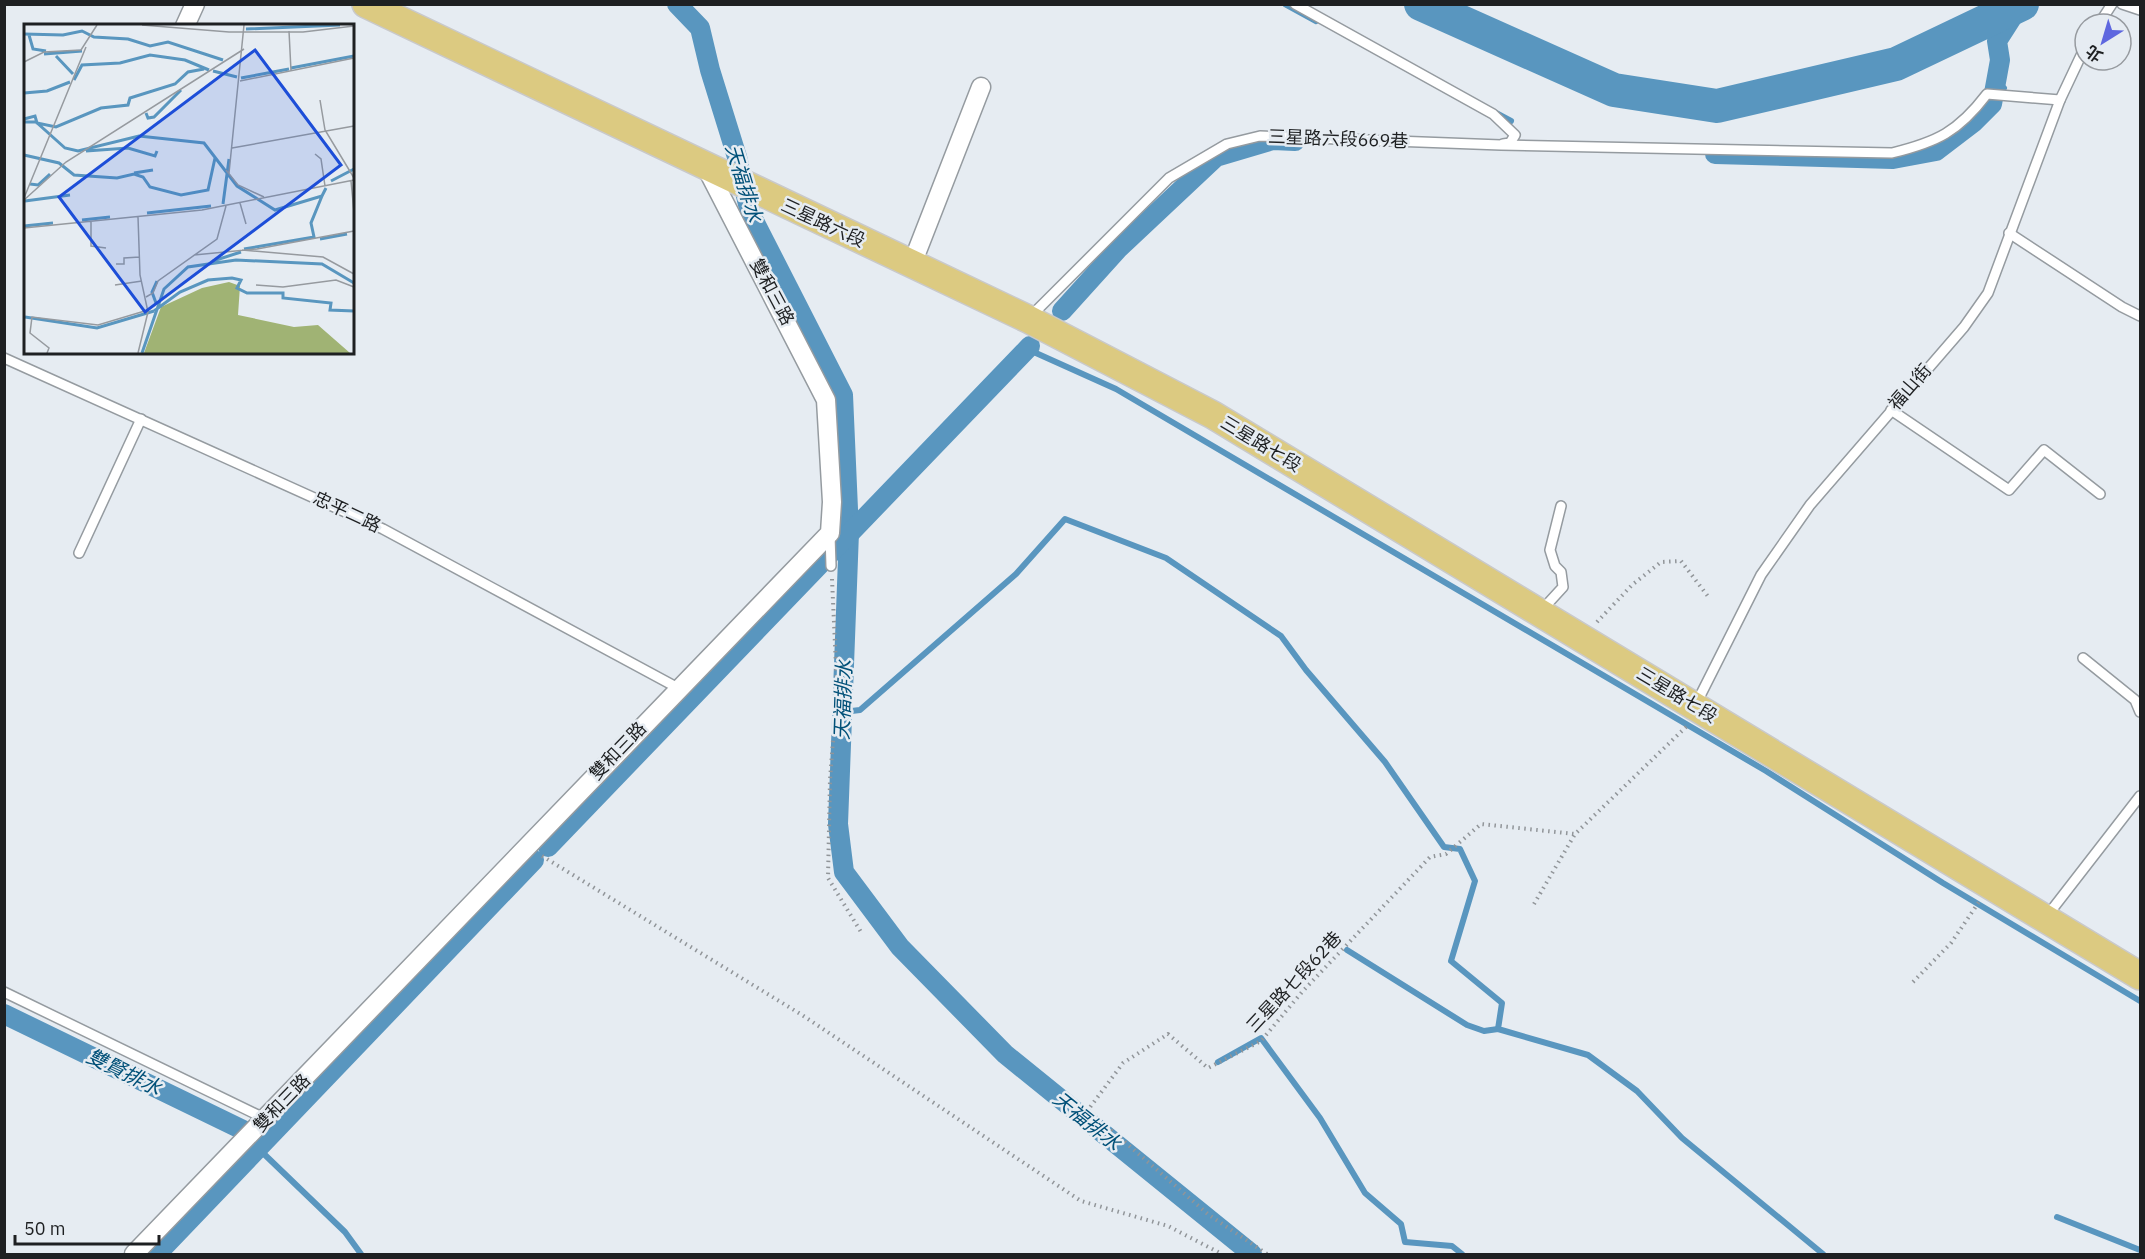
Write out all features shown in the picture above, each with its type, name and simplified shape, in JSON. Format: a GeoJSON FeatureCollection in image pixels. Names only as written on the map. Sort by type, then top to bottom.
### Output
{"type":"FeatureCollection","features":[{"type":"Feature","properties":{"kind":"main road","name":"三星路六段"},"geometry":{"type":"LineString","coordinates":[[366,4],[707,169],[1041,326],[1213,415]]}},
{"type":"Feature","properties":{"kind":"main road","name":"三星路七段"},"geometry":{"type":"LineString","coordinates":[[1213,415],[2140,976]]}},
{"type":"Feature","properties":{"kind":"street"},"geometry":{"type":"LineString","coordinates":[[186,24],[195,4]]}},
{"type":"Feature","properties":{"kind":"street"},"geometry":{"type":"LineString","coordinates":[[912,264],[981,87]]}},
{"type":"Feature","properties":{"kind":"street","name":"雙和三路"},"geometry":{"type":"LineString","coordinates":[[134,1254],[678,688],[830,540],[832,502],[826,400],[707,169]]}},
{"type":"Feature","properties":{"kind":"lane"},"geometry":{"type":"LineString","coordinates":[[1295,4],[1493,114],[1515,135],[1510,143],[1501,145]]}},
{"type":"Feature","properties":{"kind":"lane"},"geometry":{"type":"LineString","coordinates":[[2122,4],[2140,10]]}},
{"type":"Feature","properties":{"kind":"lane","name":"福山街"},"geometry":{"type":"LineString","coordinates":[[1699,708],[1761,575],[1810,505],[1964,327],[1988,293],[2060,100],[2073,72]]}},
{"type":"Feature","properties":{"kind":"lane","name":"三星路六段669巷"},"geometry":{"type":"LineString","coordinates":[[1041,326],[1169,178],[1227,144],[1260,136],[1501,145],[1892,153],[1937,141],[1974,111],[1987,94],[2060,100]]}},
{"type":"Feature","properties":{"kind":"lane"},"geometry":{"type":"LineString","coordinates":[[2009,233],[2122,307],[2140,316]]}},
{"type":"Feature","properties":{"kind":"lane","name":"忠平二路"},"geometry":{"type":"LineString","coordinates":[[4,358],[383,529],[678,688]]}},
{"type":"Feature","properties":{"kind":"lane"},"geometry":{"type":"LineString","coordinates":[[1891,410],[2009,490],[2044,450],[2100,494]]}},
{"type":"Feature","properties":{"kind":"lane"},"geometry":{"type":"LineString","coordinates":[[80,553],[141,419]]}},
{"type":"Feature","properties":{"kind":"lane"},"geometry":{"type":"LineString","coordinates":[[1539,613],[1563,587],[1561,572],[1550,550],[1562,506]]}},
{"type":"Feature","properties":{"kind":"lane"},"geometry":{"type":"LineString","coordinates":[[830,540],[831,566]]}},
{"type":"Feature","properties":{"kind":"lane"},"geometry":{"type":"LineString","coordinates":[[2084,658],[2135,700],[2140,712]]}},
{"type":"Feature","properties":{"kind":"lane"},"geometry":{"type":"LineString","coordinates":[[2045,918],[2140,796]]}},
{"type":"Feature","properties":{"kind":"lane"},"geometry":{"type":"LineString","coordinates":[[4,992],[266,1119]]}},
{"type":"Feature","properties":{"kind":"path"},"geometry":{"type":"LineString","coordinates":[[1582,637],[1632,585],[1661,561],[1681,561],[1710,599]]}},
{"type":"Feature","properties":{"kind":"path"},"geometry":{"type":"LineString","coordinates":[[831,566],[837,688],[830,780],[828,878],[861,932]]}},
{"type":"Feature","properties":{"kind":"path"},"geometry":{"type":"LineString","coordinates":[[1534,904],[1575,834],[1699,708]]}},
{"type":"Feature","properties":{"kind":"path","name":"三星路七段62巷"},"geometry":{"type":"LineString","coordinates":[[1267,1254],[1209,1215],[1088,1110],[1123,1064],[1168,1034],[1208,1068],[1261,1041],[1302,992],[1430,857],[1446,854],[1481,824],[1575,834]]}},
{"type":"Feature","properties":{"kind":"path"},"geometry":{"type":"LineString","coordinates":[[549,861],[802,1015],[1081,1201],[1168,1226],[1222,1254]]}},
{"type":"Feature","properties":{"kind":"path"},"geometry":{"type":"LineString","coordinates":[[1913,982],[1951,943],[1990,886]]}},
{"type":"Feature","properties":{"kind":"waterway","name":"天福排水"},"geometry":{"type":"LineString","coordinates":[[677,4],[700,28],[710,70],[737,157],[750,213],[843,395],[849,532],[838,824],[844,872],[900,947],[1005,1054],[1252,1254]]}},
{"type":"Feature","properties":{"kind":"waterway"},"geometry":{"type":"LineString","coordinates":[[1285,4],[1316,21]]}},
{"type":"Feature","properties":{"kind":"waterway"},"geometry":{"type":"LineString","coordinates":[[1421,4],[1614,90],[1717,106],[1896,64],[2022,4]]}},
{"type":"Feature","properties":{"kind":"waterway"},"geometry":{"type":"LineString","coordinates":[[1715,154],[1893,159],[1936,151],[1974,122],[1992,104],[2000,60],[1997,41],[2020,5]]}},
{"type":"Feature","properties":{"kind":"waterway"},"geometry":{"type":"LineString","coordinates":[[1998,83],[2004,88]]}},
{"type":"Feature","properties":{"kind":"waterway"},"geometry":{"type":"LineString","coordinates":[[1496,113],[1511,121]]}},
{"type":"Feature","properties":{"kind":"waterway"},"geometry":{"type":"LineString","coordinates":[[1062,311],[1118,249],[1216,157],[1273,140],[1295,141]]}},
{"type":"Feature","properties":{"kind":"waterway"},"geometry":{"type":"LineString","coordinates":[[548,847],[1030,346]]}},
{"type":"Feature","properties":{"kind":"waterway"},"geometry":{"type":"LineString","coordinates":[[1027,349],[1116,389],[1766,771],[1943,883],[2140,1001]]}},
{"type":"Feature","properties":{"kind":"waterway"},"geometry":{"type":"LineString","coordinates":[[843,712],[860,710],[1016,574],[1065,519],[1166,558],[1281,636],[1306,670],[1385,762],[1444,847],[1460,849],[1475,881],[1451,961],[1502,1003],[1498,1029],[1588,1055],[1637,1091],[1682,1138],[1823,1254]]}},
{"type":"Feature","properties":{"kind":"waterway"},"geometry":{"type":"LineString","coordinates":[[157,1254],[534,860]]}},
{"type":"Feature","properties":{"kind":"waterway"},"geometry":{"type":"LineString","coordinates":[[1347,950],[1467,1025],[1484,1031],[1498,1029]]}},
{"type":"Feature","properties":{"kind":"waterway","name":"雙賢排水"},"geometry":{"type":"LineString","coordinates":[[4,1014],[243,1130]]}},
{"type":"Feature","properties":{"kind":"waterway"},"geometry":{"type":"LineString","coordinates":[[1218,1062],[1261,1038],[1320,1118],[1365,1193],[1401,1224],[1405,1242],[1452,1246],[1462,1254]]}},
{"type":"Feature","properties":{"kind":"waterway"},"geometry":{"type":"LineString","coordinates":[[264,1154],[345,1232],[361,1254]]}},
{"type":"Feature","properties":{"kind":"waterway"},"geometry":{"type":"LineString","coordinates":[[2057,1217],[2140,1250]]}}]}
